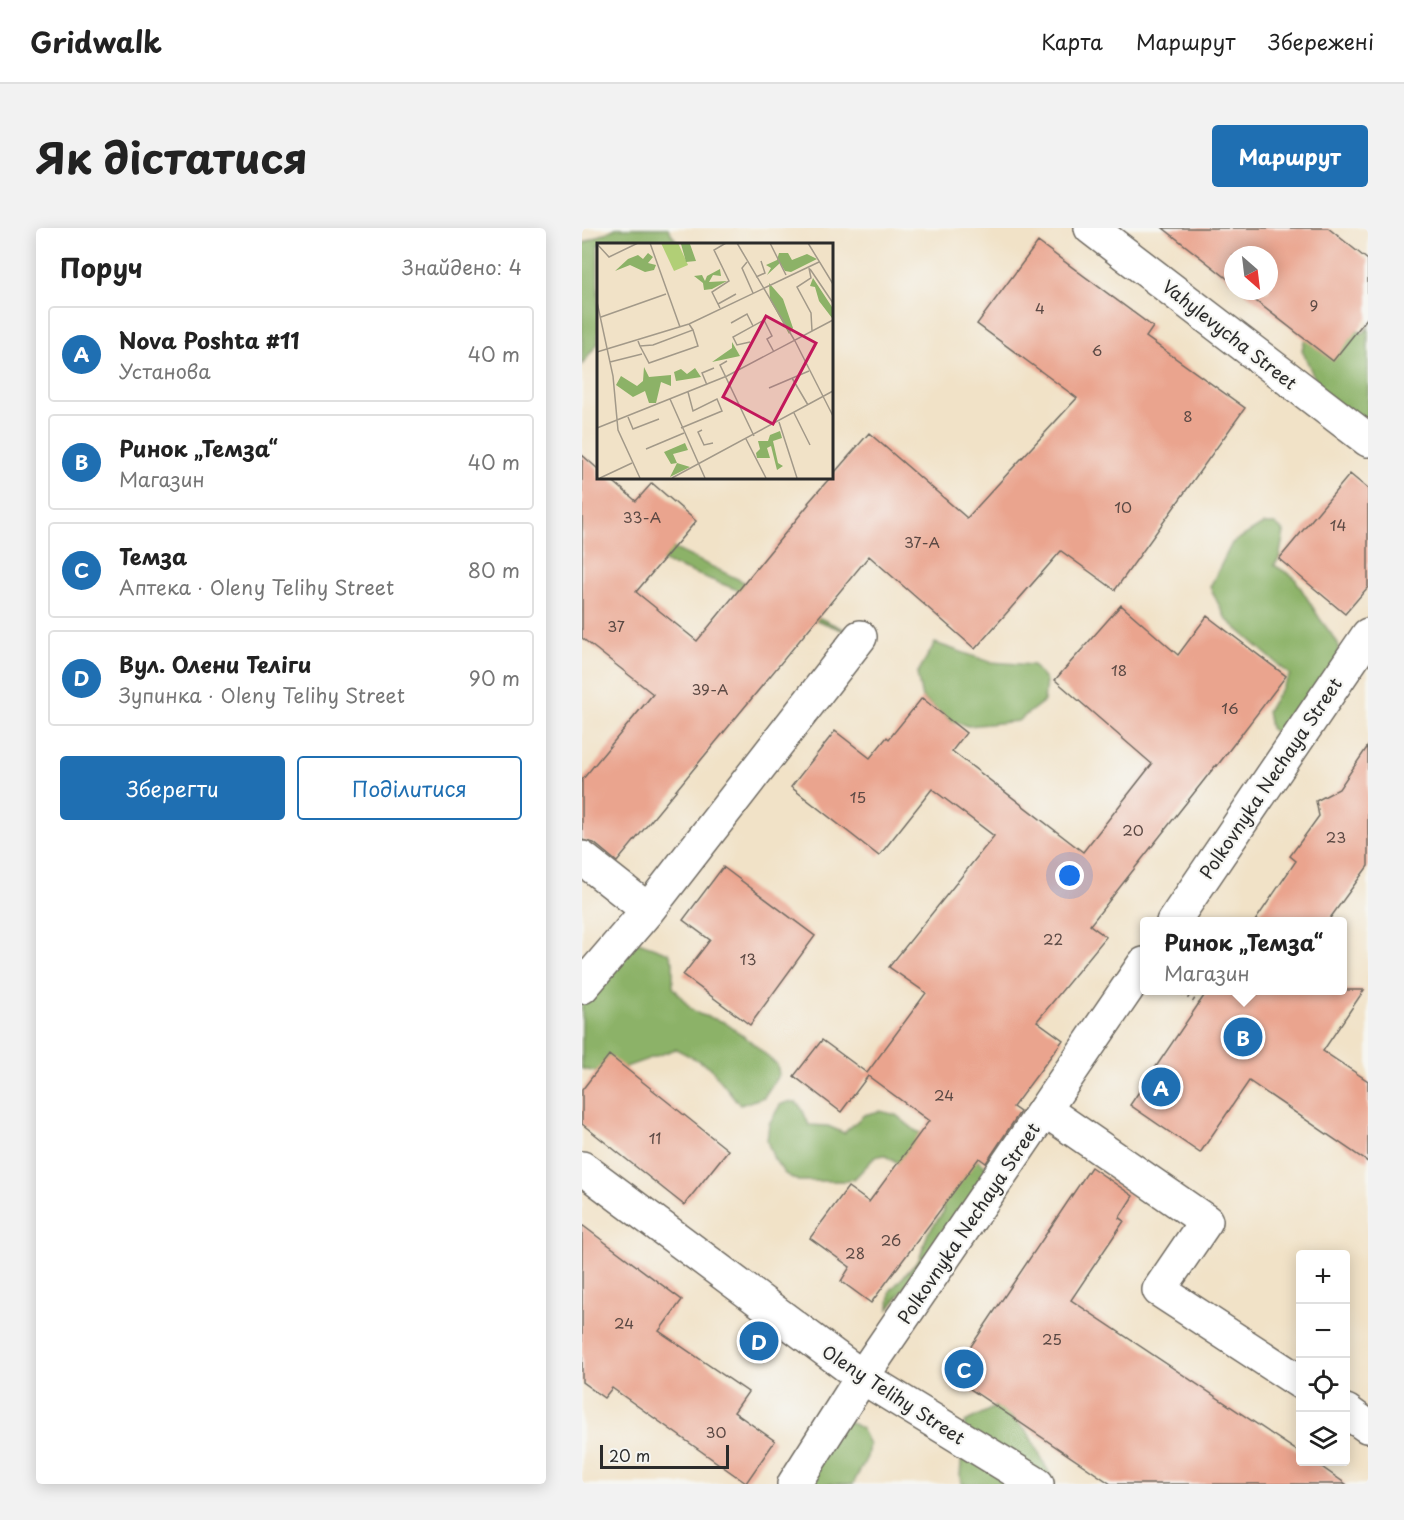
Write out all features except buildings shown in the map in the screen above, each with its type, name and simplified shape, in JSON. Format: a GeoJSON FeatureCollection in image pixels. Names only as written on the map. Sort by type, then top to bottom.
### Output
{"type":"FeatureCollection","features":[{"type":"Feature","properties":{"kind":"street","name":"Vahylevycha Street"},"geometry":{"type":"LineString","coordinates":[[1091,228],[1368,440]]}},
{"type":"Feature","properties":{"kind":"street","name":"Polkovnyka Nechaya Street"},"geometry":{"type":"LineString","coordinates":[[1176,917],[1368,635]]}},
{"type":"Feature","properties":{"kind":"street"},"geometry":{"type":"LineString","coordinates":[[582,987],[648,910],[860,637]]}},
{"type":"Feature","properties":{"kind":"street"},"geometry":{"type":"LineString","coordinates":[[582,858],[648,910]]}},
{"type":"Feature","properties":{"kind":"street","name":"Polkovnyka Nechaya Street"},"geometry":{"type":"LineString","coordinates":[[794,1484],[862,1377],[1140,970]]}},
{"type":"Feature","properties":{"kind":"street"},"geometry":{"type":"LineString","coordinates":[[1045,1110],[1206,1221],[1159,1290],[1296,1379]]}},
{"type":"Feature","properties":{"kind":"street","name":"Oleny Telihy Street"},"geometry":{"type":"LineString","coordinates":[[582,1168],[862,1377],[1037,1484]]}},
{"type":"Feature","properties":{"kind":"street"},"geometry":{"type":"LineString","coordinates":[[1350,1415],[1368,1425]]}},
{"type":"Feature","properties":{"kind":"path"},"geometry":{"type":"LineString","coordinates":[[1186,995],[1199,1004]]}},
{"type":"Feature","properties":{"kind":"green space"},"geometry":{"type":"Polygon","coordinates":[[[616,228],[668,228],[677,243],[597,243],[597,344],[582,365],[582,244],[616,228]]]}},
{"type":"Feature","properties":{"kind":"green space"},"geometry":{"type":"Polygon","coordinates":[[[1328,323],[1364,333],[1368,326],[1368,424],[1326,395],[1313,375],[1302,350],[1307,329],[1328,323]]]}},
{"type":"Feature","properties":{"kind":"green space"},"geometry":{"type":"Polygon","coordinates":[[[582,505],[860,637],[582,530],[582,505]]]}},
{"type":"Feature","properties":{"kind":"green space"},"geometry":{"type":"Polygon","coordinates":[[[1263,524],[1275,524],[1284,532],[1279,559],[1274,565],[1294,577],[1338,643],[1339,669],[1283,738],[1270,728],[1267,711],[1290,675],[1226,619],[1210,587],[1232,543],[1263,524]]]}},
{"type":"Feature","properties":{"kind":"green space"},"geometry":{"type":"Polygon","coordinates":[[[935,643],[990,662],[1033,665],[1046,681],[1044,701],[1018,721],[968,726],[951,721],[922,698],[917,674],[935,643]]]}},
{"type":"Feature","properties":{"kind":"green space"},"geometry":{"type":"Polygon","coordinates":[[[630,939],[669,953],[673,962],[673,987],[690,1008],[699,1014],[724,1022],[753,1043],[777,1065],[779,1074],[764,1097],[740,1105],[709,1066],[676,1049],[606,1074],[582,1069],[582,971],[630,939]]]}},
{"type":"Feature","properties":{"kind":"green space"},"geometry":{"type":"Polygon","coordinates":[[[796,1102],[809,1125],[828,1126],[844,1133],[864,1115],[880,1111],[896,1115],[916,1131],[972,1157],[992,1171],[889,1309],[890,1291],[919,1260],[928,1233],[944,1211],[934,1177],[914,1174],[884,1155],[875,1157],[855,1178],[847,1181],[798,1181],[785,1174],[774,1159],[767,1141],[769,1124],[780,1105],[796,1102]]]}},
{"type":"Feature","properties":{"kind":"green space"},"geometry":{"type":"Polygon","coordinates":[[[999,1405],[1028,1433],[1055,1484],[961,1484],[965,1422],[999,1405]]]}},
{"type":"Feature","properties":{"kind":"green space"},"geometry":{"type":"Polygon","coordinates":[[[841,1417],[861,1428],[869,1444],[867,1457],[853,1484],[803,1484],[841,1417]]]}},
{"type":"Feature","properties":{"kind":"place","name":"Ринок „Темза“"},"geometry":{"type":"Point","coordinates":[1243,1037]}},
{"type":"Feature","properties":{"kind":"place","name":"Nova Poshta #11"},"geometry":{"type":"Point","coordinates":[1161,1087]}},
{"type":"Feature","properties":{"kind":"place","name":"Вул. Олени Теліги"},"geometry":{"type":"Point","coordinates":[759,1341]}},
{"type":"Feature","properties":{"kind":"place","name":"Темза"},"geometry":{"type":"Point","coordinates":[964,1369]}}]}
